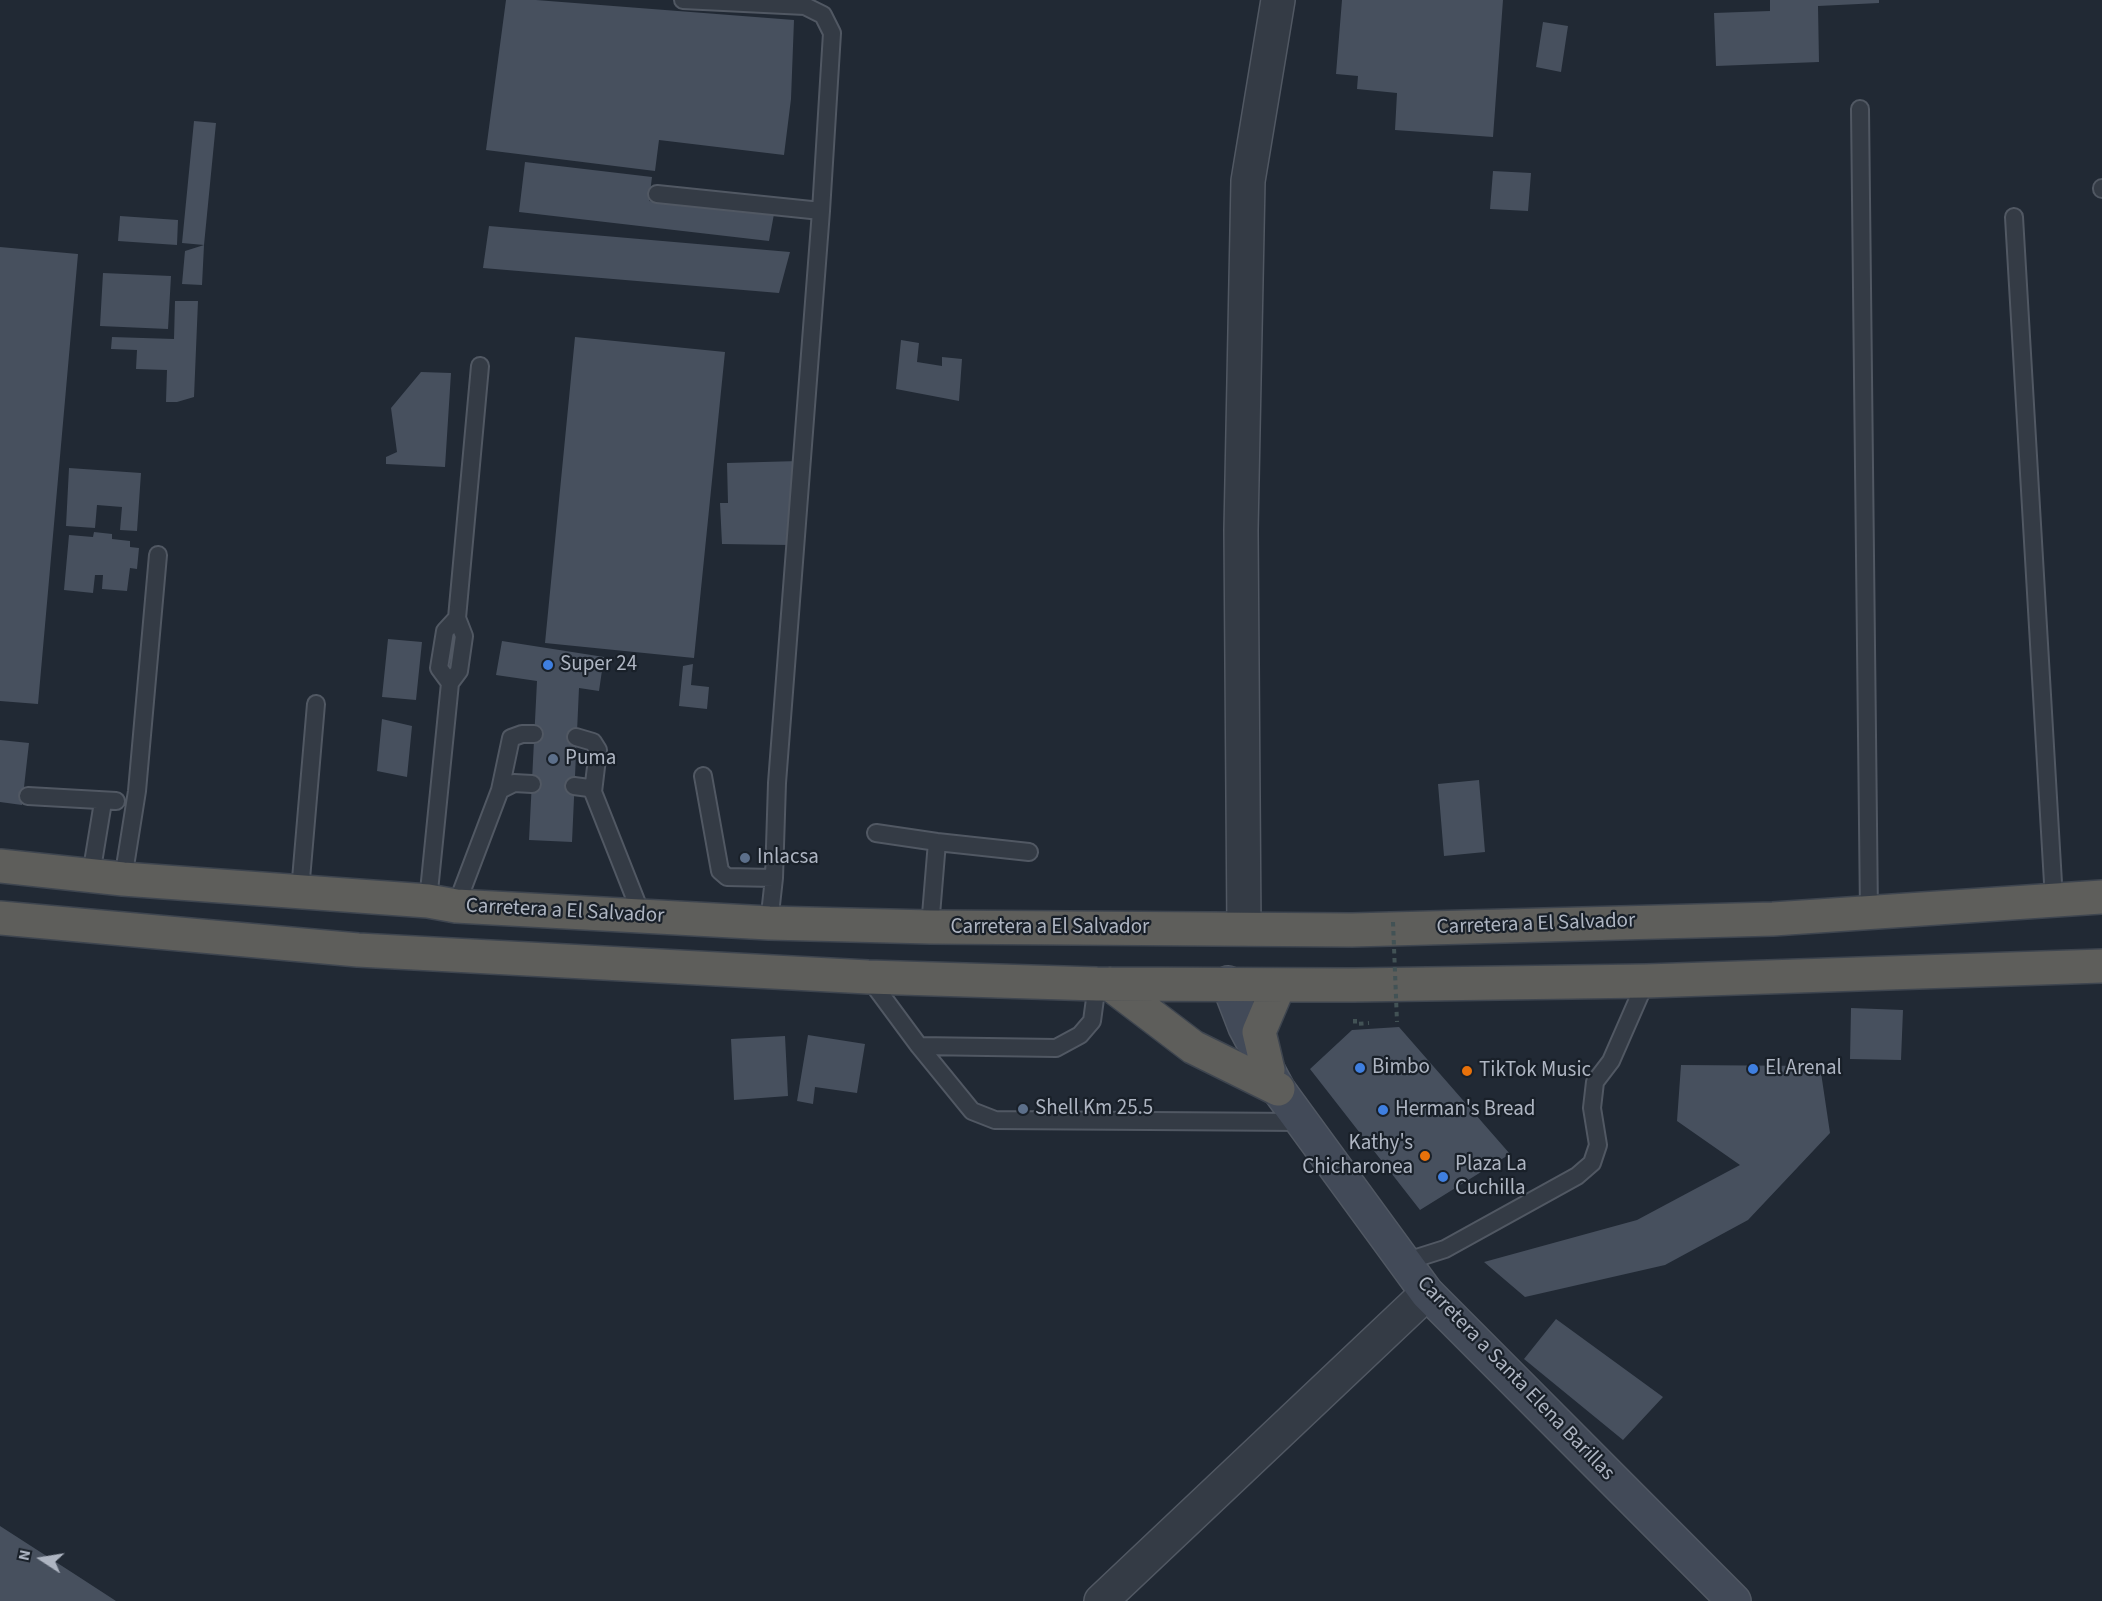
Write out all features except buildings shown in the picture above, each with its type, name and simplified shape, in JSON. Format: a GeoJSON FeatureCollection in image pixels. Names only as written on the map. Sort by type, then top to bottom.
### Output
{"type":"FeatureCollection","features":[{"type":"Feature","properties":{"kind":"highway","name":"Carretera a El Salvador"},"geometry":{"type":"LineString","coordinates":[[0,866],[123,879],[300,891],[442,904],[769,923],[930,927],[1352,930],[1773,919],[2102,897]]}},
{"type":"Feature","properties":{"kind":"highway"},"geometry":{"type":"LineString","coordinates":[[0,918],[358,950],[868,977],[1103,984],[1279,985],[1646,981],[2102,966]]}},
{"type":"Feature","properties":{"kind":"highway"},"geometry":{"type":"LineString","coordinates":[[2039,968],[2102,948]]}},
{"type":"Feature","properties":{"kind":"highway"},"geometry":{"type":"LineString","coordinates":[[1103,984],[1192,1047],[1273,1080]]}},
{"type":"Feature","properties":{"kind":"highway"},"geometry":{"type":"LineString","coordinates":[[1273,1080],[1259,1032],[1279,985]]}},
{"type":"Feature","properties":{"kind":"main road","name":"Carretera a Santa Elena Barillas"},"geometry":{"type":"LineString","coordinates":[[1228,983],[1245,1027],[1273,1080],[1427,1293],[1734,1601]]}},
{"type":"Feature","properties":{"kind":"street"},"geometry":{"type":"LineString","coordinates":[[1244,929],[1241,530],[1248,181],[1278,0]]}},
{"type":"Feature","properties":{"kind":"street"},"geometry":{"type":"LineString","coordinates":[[1101,1601],[1427,1293]]}},
{"type":"Feature","properties":{"kind":"lane"},"geometry":{"type":"LineString","coordinates":[[683,0],[805,6],[823,15],[832,33],[822,211],[777,783],[774,878],[769,923]]}},
{"type":"Feature","properties":{"kind":"lane"},"geometry":{"type":"LineString","coordinates":[[1860,109],[1869,914]]}},
{"type":"Feature","properties":{"kind":"lane"},"geometry":{"type":"LineString","coordinates":[[657,194],[822,211]]}},
{"type":"Feature","properties":{"kind":"lane"},"geometry":{"type":"LineString","coordinates":[[2014,217],[2054,900]]}},
{"type":"Feature","properties":{"kind":"lane"},"geometry":{"type":"LineString","coordinates":[[442,904],[450,683],[459,671],[464,636],[457,618],[480,366]]}},
{"type":"Feature","properties":{"kind":"lane"},"geometry":{"type":"LineString","coordinates":[[123,879],[136,791],[158,555]]}},
{"type":"Feature","properties":{"kind":"lane"},"geometry":{"type":"LineString","coordinates":[[300,891],[316,704]]}},
{"type":"Feature","properties":{"kind":"lane"},"geometry":{"type":"LineString","coordinates":[[442,904],[500,790],[511,738],[522,734],[534,734]]}},
{"type":"Feature","properties":{"kind":"lane"},"geometry":{"type":"LineString","coordinates":[[576,737],[592,742],[598,750],[593,792]]}},
{"type":"Feature","properties":{"kind":"lane"},"geometry":{"type":"LineString","coordinates":[[703,776],[720,871],[727,877],[774,878]]}},
{"type":"Feature","properties":{"kind":"lane"},"geometry":{"type":"LineString","coordinates":[[500,790],[514,783],[532,784]]}},
{"type":"Feature","properties":{"kind":"lane"},"geometry":{"type":"LineString","coordinates":[[574,786],[589,788],[593,792],[642,916]]}},
{"type":"Feature","properties":{"kind":"lane"},"geometry":{"type":"LineString","coordinates":[[28,796],[110,801],[91,875]]}},
{"type":"Feature","properties":{"kind":"lane"},"geometry":{"type":"LineString","coordinates":[[876,833],[1029,852]]}},
{"type":"Feature","properties":{"kind":"lane"},"geometry":{"type":"LineString","coordinates":[[930,927],[937,842]]}},
{"type":"Feature","properties":{"kind":"lane"},"geometry":{"type":"LineString","coordinates":[[868,977],[919,1046],[972,1111],[995,1120],[1302,1122]]}},
{"type":"Feature","properties":{"kind":"lane"},"geometry":{"type":"LineString","coordinates":[[1404,1262],[1445,1249],[1577,1176],[1592,1163],[1598,1145],[1592,1108],[1595,1082],[1611,1061],[1646,981]]}},
{"type":"Feature","properties":{"kind":"lane"},"geometry":{"type":"LineString","coordinates":[[919,1046],[1056,1048],[1080,1035],[1092,1022],[1103,984]]}},
{"type":"Feature","properties":{"kind":"path"},"geometry":{"type":"LineString","coordinates":[[1393,922],[1397,1022]]}},
{"type":"Feature","properties":{"kind":"place","name":"Super 24"},"geometry":{"type":"Point","coordinates":[548,665]}},
{"type":"Feature","properties":{"kind":"place","name":"Puma"},"geometry":{"type":"Point","coordinates":[553,759]}},
{"type":"Feature","properties":{"kind":"place","name":"Inlacsa"},"geometry":{"type":"Point","coordinates":[745,858]}},
{"type":"Feature","properties":{"kind":"place","name":"Bimbo"},"geometry":{"type":"Point","coordinates":[1360,1068]}},
{"type":"Feature","properties":{"kind":"place","name":"El Arenal"},"geometry":{"type":"Point","coordinates":[1753,1069]}},
{"type":"Feature","properties":{"kind":"place","name":"TikTok Music"},"geometry":{"type":"Point","coordinates":[1467,1071]}},
{"type":"Feature","properties":{"kind":"place","name":"Shell Km 25.5"},"geometry":{"type":"Point","coordinates":[1023,1109]}},
{"type":"Feature","properties":{"kind":"place","name":"Herman's Bread"},"geometry":{"type":"Point","coordinates":[1383,1110]}},
{"type":"Feature","properties":{"kind":"place","name":"Kathy's Chicharonea"},"geometry":{"type":"Point","coordinates":[1425,1156]}},
{"type":"Feature","properties":{"kind":"place","name":"Plaza La Cuchilla"},"geometry":{"type":"Point","coordinates":[1443,1177]}}]}
